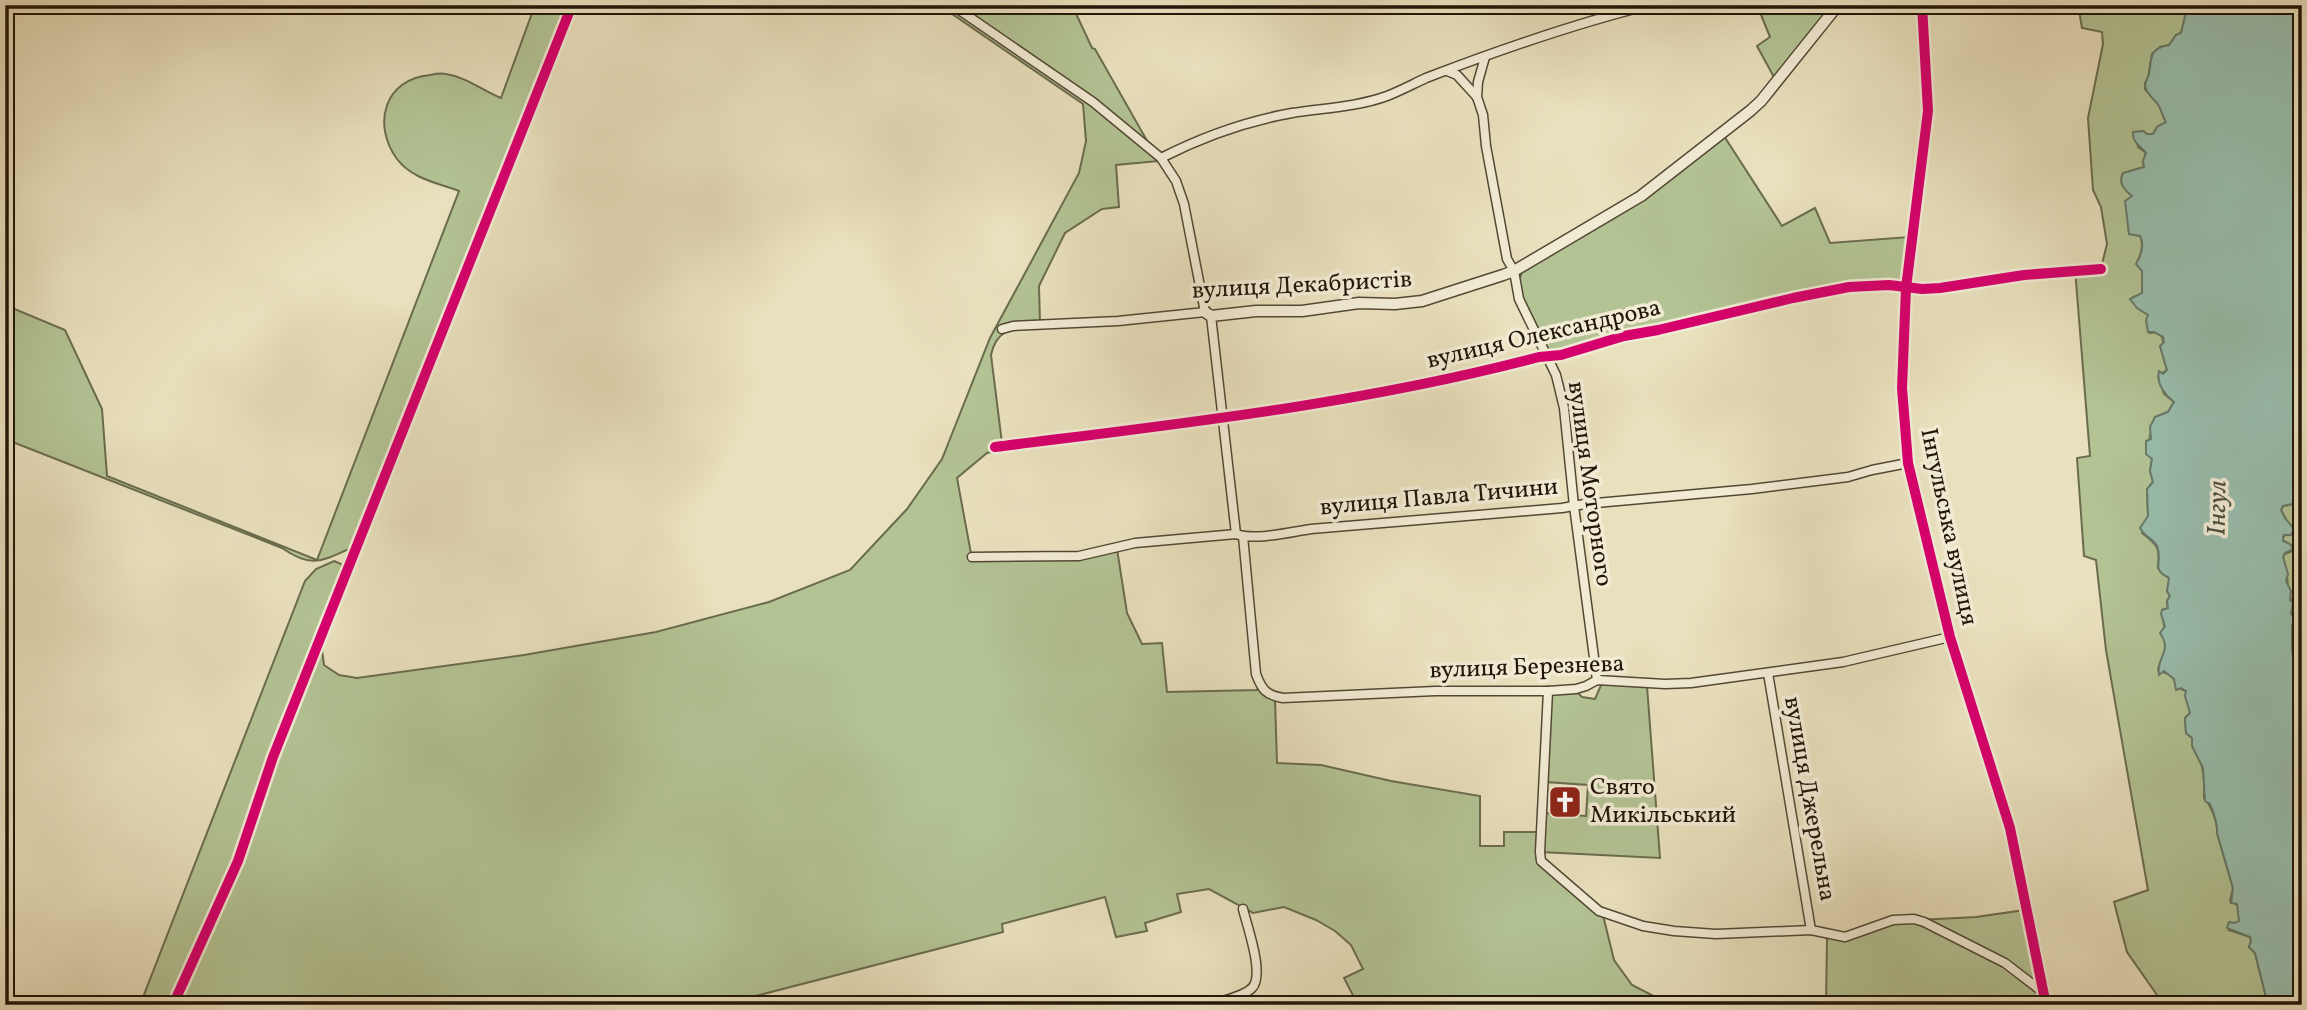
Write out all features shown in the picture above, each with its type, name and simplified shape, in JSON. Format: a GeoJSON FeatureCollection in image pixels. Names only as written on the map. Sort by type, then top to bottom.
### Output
{"type":"FeatureCollection","features":[{"type":"Feature","properties":{"kind":"street"},"geometry":{"type":"LineString","coordinates":[[173,1005],[238,861],[278,745],[572,5]]}},
{"type":"Feature","properties":{"kind":"street"},"geometry":{"type":"LineString","coordinates":[[952,5],[1093,102],[1161,158],[1176,181],[1184,204],[1208,314],[1239,535]]}},
{"type":"Feature","properties":{"kind":"street"},"geometry":{"type":"LineString","coordinates":[[1161,158],[1246,124],[1388,96],[1569,26],[1632,7],[1650,5]]}},
{"type":"Feature","properties":{"kind":"street","name":"вулиця Декабристів"},"geometry":{"type":"LineString","coordinates":[[1002,330],[1013,326],[1256,311],[1303,311],[1359,303],[1395,304],[1422,301],[1514,271],[1641,196],[1750,111],[1762,101],[1838,5]]}},
{"type":"Feature","properties":{"kind":"street","name":"Інгульська вулиця"},"geometry":{"type":"LineString","coordinates":[[1922,5],[1928,111],[1906,288],[1902,388],[1908,463],[1950,637],[2010,828],[2046,1005]]}},
{"type":"Feature","properties":{"kind":"street","name":"вулиця Моторного"},"geometry":{"type":"LineString","coordinates":[[1486,57],[1478,82],[1477,97],[1483,115],[1486,146],[1507,258],[1514,271],[1518,299],[1556,375],[1564,408],[1597,680]]}},
{"type":"Feature","properties":{"kind":"street"},"geometry":{"type":"LineString","coordinates":[[1447,71],[1457,75],[1477,97]]}},
{"type":"Feature","properties":{"kind":"street","name":"вулиця Олександрова"},"geometry":{"type":"LineString","coordinates":[[995,447],[1222,418],[1407,387],[1561,355],[1624,336],[1849,287],[1889,285],[1940,288],[2024,275],[2101,269]]}},
{"type":"Feature","properties":{"kind":"street","name":"вулиця Павла Тичини"},"geometry":{"type":"LineString","coordinates":[[972,556],[1079,556],[1135,543],[1752,489],[1849,477],[1908,463]]}},
{"type":"Feature","properties":{"kind":"street","name":"вулиця Березнева"},"geometry":{"type":"LineString","coordinates":[[1239,535],[1256,674],[1260,686],[1269,695],[1283,698],[1435,691],[1548,691],[1586,687],[1597,680],[1665,684],[1843,662],[1950,637]]}},
{"type":"Feature","properties":{"kind":"street","name":"вулиця Джерельна"},"geometry":{"type":"LineString","coordinates":[[1768,673],[1811,930]]}},
{"type":"Feature","properties":{"kind":"street","name":"вулиця Джерельна"},"geometry":{"type":"LineString","coordinates":[[1548,691],[1541,861],[1599,912],[1643,926],[1699,934],[1811,930],[1844,937],[1893,920],[1914,919],[2005,963],[2044,993]]}},
{"type":"Feature","properties":{"kind":"street"},"geometry":{"type":"LineString","coordinates":[[1211,1005],[1249,991],[1256,982],[1257,968],[1243,909]]}},
{"type":"Feature","properties":{"kind":"shaded area"},"geometry":{"type":"Polygon","coordinates":[[[535,5],[565,5],[353,547],[317,561],[301,559],[282,548],[5,439],[5,305],[65,330],[102,409],[107,476],[317,560],[459,191],[418,176],[397,159],[385,132],[387,106],[402,85],[414,78],[438,74],[460,78],[501,98],[535,5]]]}},
{"type":"Feature","properties":{"kind":"shaded area"},"geometry":{"type":"Polygon","coordinates":[[[574,5],[322,650],[324,665],[339,675],[357,678],[524,655],[656,632],[769,602],[850,570],[907,509],[942,459],[990,338],[1079,173],[1086,141],[1083,104],[939,5],[949,5],[1090,103],[1159,161],[1116,165],[1119,207],[1102,209],[1065,233],[1039,286],[1040,323],[1009,330],[994,346],[991,355],[1002,443],[996,451],[987,453],[957,478],[972,559],[1079,558],[1117,549],[1127,613],[1142,644],[1162,643],[1167,692],[1257,690],[1259,686],[1275,699],[1277,763],[1321,765],[1391,781],[1480,796],[1480,846],[1504,846],[1504,832],[1539,832],[1540,862],[1603,915],[1614,960],[1632,985],[1671,1005],[1358,1005],[1344,978],[1363,969],[1351,945],[1335,931],[1284,907],[1253,913],[1209,889],[1177,894],[1181,912],[1145,923],[1147,931],[1116,937],[1105,897],[1002,924],[1003,932],[721,1005],[174,1005],[236,871],[277,748],[574,5]]]}},
{"type":"Feature","properties":{"kind":"shaded area"},"geometry":{"type":"Polygon","coordinates":[[[955,5],[1072,5],[1092,48],[1150,146],[955,5]]]}},
{"type":"Feature","properties":{"kind":"shaded area"},"geometry":{"type":"Polygon","coordinates":[[[1757,5],[1834,5],[1775,79],[1757,46],[1770,37],[1757,5]]]}},
{"type":"Feature","properties":{"kind":"shaded area"},"geometry":{"type":"Polygon","coordinates":[[[2078,5],[2198,5],[2187,11],[2181,33],[2176,35],[2169,45],[2160,47],[2152,54],[2145,89],[2159,105],[2166,122],[2157,127],[2153,134],[2135,132],[2138,147],[2146,153],[2144,167],[2123,173],[2121,180],[2132,196],[2127,209],[2129,234],[2140,236],[2142,242],[2137,262],[2142,271],[2142,294],[2133,297],[2133,300],[2136,306],[2148,315],[2150,333],[2158,333],[2163,339],[2160,346],[2167,370],[2158,376],[2164,394],[2174,402],[2168,412],[2155,417],[2152,425],[2147,448],[2152,459],[2150,471],[2153,482],[2147,489],[2148,516],[2142,533],[2157,547],[2158,568],[2170,578],[2167,591],[2170,596],[2167,601],[2168,608],[2162,610],[2166,649],[2158,670],[2170,675],[2176,687],[2186,691],[2190,713],[2185,718],[2186,733],[2192,738],[2202,767],[2204,798],[2215,819],[2233,888],[2230,901],[2239,906],[2239,921],[2229,930],[2250,937],[2249,947],[2255,953],[2268,1005],[2158,1005],[2157,995],[2127,952],[2114,902],[2148,890],[2106,650],[2096,560],[2084,556],[2077,458],[2090,456],[2075,269],[2102,264],[2107,244],[2101,207],[2093,190],[2088,118],[2103,44],[2102,32],[2082,28],[2078,5]]]}},
{"type":"Feature","properties":{"kind":"shaded area"},"geometry":{"type":"Polygon","coordinates":[[[1724,136],[1782,226],[1815,208],[1830,243],[1909,237],[1903,277],[1895,282],[1872,283],[1556,353],[1548,351],[1531,322],[1522,299],[1519,288],[1524,269],[1724,136]]]}},
{"type":"Feature","properties":{"kind":"shaded area"},"geometry":{"type":"Polygon","coordinates":[[[2302,502],[2302,719],[2292,651],[2292,626],[2295,618],[2291,614],[2293,603],[2283,557],[2292,551],[2293,547],[2282,539],[2289,525],[2281,510],[2283,506],[2302,502]]]}},
{"type":"Feature","properties":{"kind":"shaded area"},"geometry":{"type":"Polygon","coordinates":[[[334,561],[341,564],[344,570],[239,854],[170,1005],[140,1005],[305,581],[316,569],[334,561]]]}},
{"type":"Feature","properties":{"kind":"shaded area"},"geometry":{"type":"Polygon","coordinates":[[[1602,683],[1647,686],[1660,858],[1541,852],[1544,813],[1586,816],[1588,785],[1546,782],[1550,696],[1552,693],[1577,692],[1582,697],[1595,699],[1602,683]]]}},
{"type":"Feature","properties":{"kind":"shaded area"},"geometry":{"type":"Polygon","coordinates":[[[2025,910],[2043,1005],[1826,1005],[1825,936],[1845,935],[1879,922],[1976,917],[2025,910]]]}},
{"type":"Feature","properties":{"kind":"water","name":"Інгул"},"geometry":{"type":"Polygon","coordinates":[[[2198,5],[2302,5],[2302,403],[2299,408],[2302,434],[2298,433],[2294,438],[2302,452],[2302,502],[2283,506],[2281,510],[2294,529],[2291,535],[2283,537],[2283,541],[2293,549],[2283,557],[2288,574],[2286,581],[2291,591],[2290,600],[2293,603],[2291,614],[2295,618],[2292,626],[2292,650],[2302,719],[2302,1005],[2268,1005],[2255,953],[2249,947],[2250,937],[2227,928],[2229,922],[2239,921],[2237,904],[2231,903],[2233,888],[2214,814],[2210,804],[2205,801],[2203,768],[2192,746],[2192,738],[2186,733],[2185,718],[2190,713],[2186,691],[2181,688],[2176,690],[2174,679],[2164,671],[2159,675],[2165,650],[2164,639],[2160,633],[2165,626],[2161,614],[2162,610],[2168,608],[2169,578],[2160,572],[2157,546],[2140,528],[2148,516],[2147,489],[2153,482],[2150,471],[2152,459],[2146,454],[2146,441],[2151,439],[2150,427],[2155,417],[2168,412],[2174,402],[2164,392],[2159,380],[2159,371],[2163,374],[2167,370],[2160,346],[2164,342],[2163,337],[2148,332],[2148,315],[2130,299],[2142,293],[2142,271],[2136,264],[2142,243],[2140,236],[2129,234],[2125,201],[2132,196],[2121,180],[2123,173],[2144,167],[2146,153],[2135,142],[2133,132],[2153,134],[2157,127],[2166,122],[2159,106],[2145,87],[2151,58],[2155,51],[2169,45],[2176,35],[2181,33],[2186,12],[2198,5]]]}},
{"type":"Feature","properties":{"kind":"cycle path"},"geometry":{"type":"LineString","coordinates":[[173,1005],[238,861],[273,757],[572,5]]}},
{"type":"Feature","properties":{"kind":"cycle path"},"geometry":{"type":"LineString","coordinates":[[1922,5],[1928,111],[1906,288],[1902,388],[1908,463],[1950,637],[2010,828],[2046,1005]]}},
{"type":"Feature","properties":{"kind":"cycle path"},"geometry":{"type":"LineString","coordinates":[[995,447],[1268,411],[1404,388],[1539,357],[1561,355],[1624,336],[1849,287],[1889,285],[1940,288],[2024,275],[2101,269]]}},
{"type":"Feature","properties":{"kind":"place","name":"Свято Микільський"},"geometry":{"type":"Point","coordinates":[1565,802]}}]}
